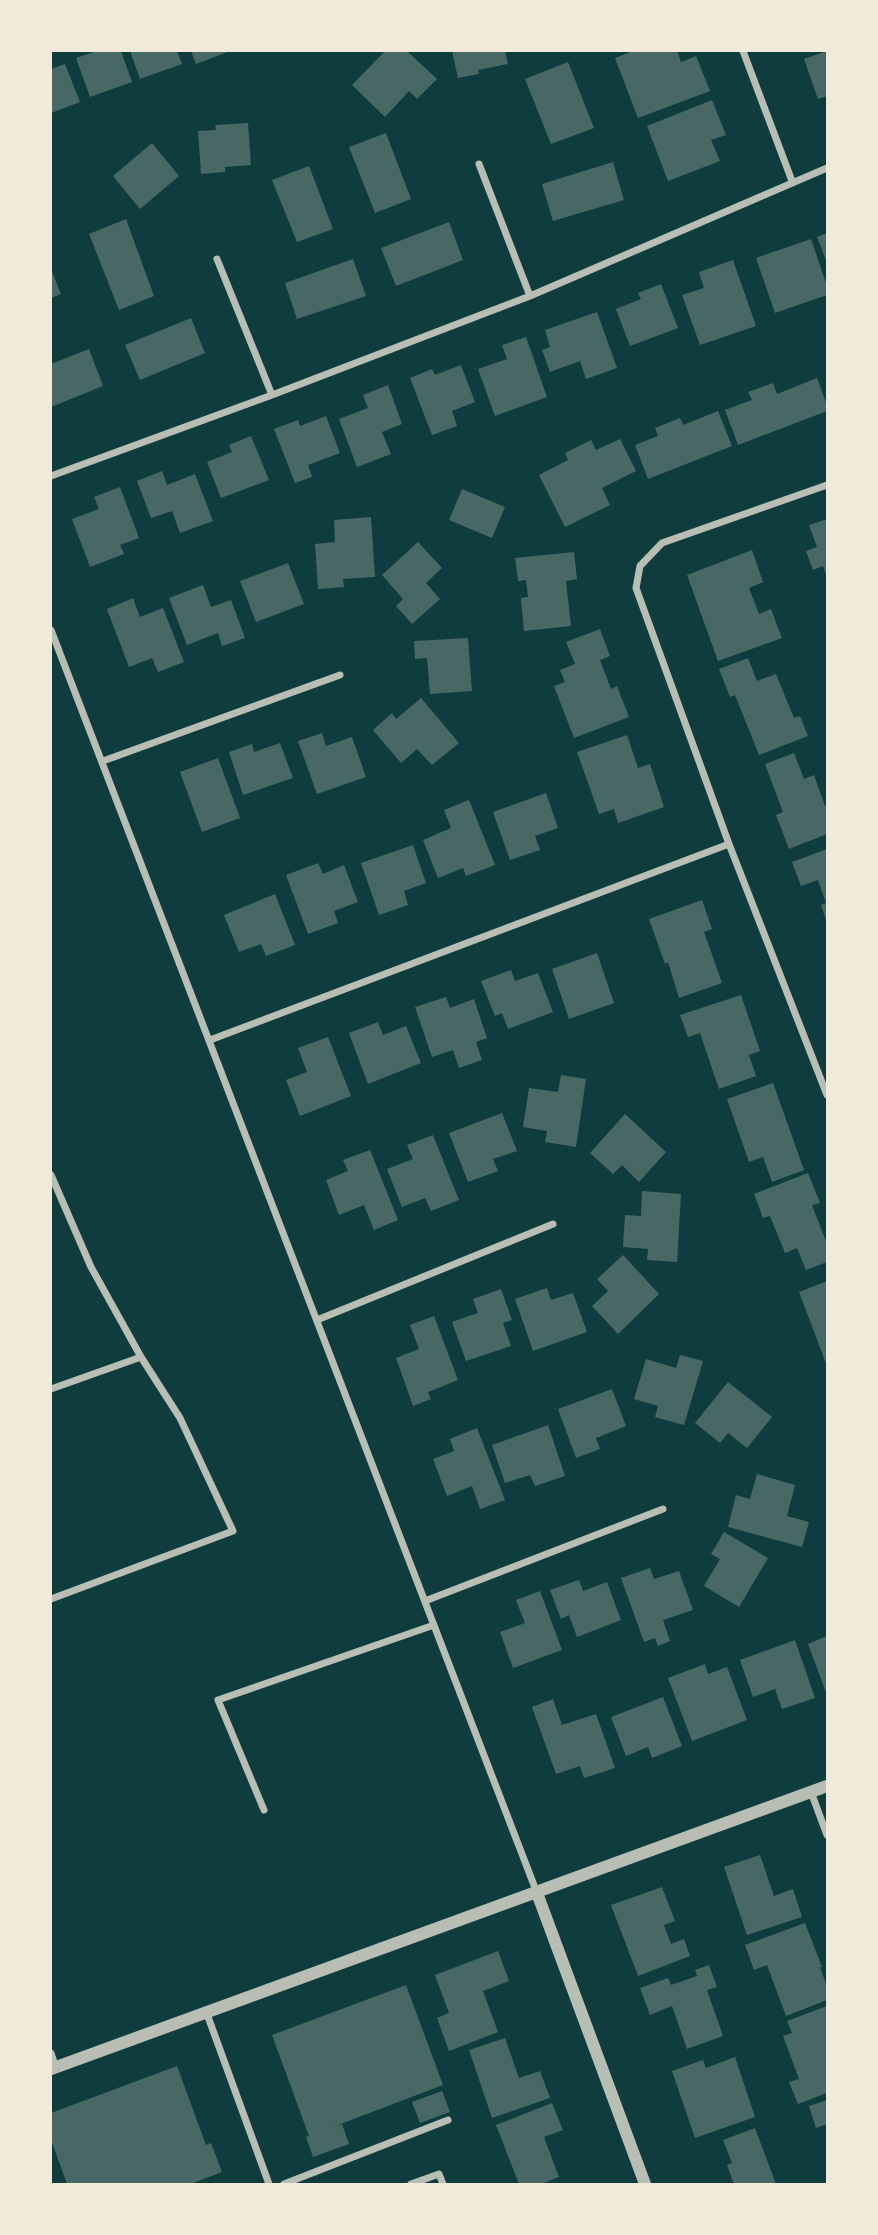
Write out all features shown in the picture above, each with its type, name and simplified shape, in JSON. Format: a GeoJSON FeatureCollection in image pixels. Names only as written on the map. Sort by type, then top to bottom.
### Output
{"type":"FeatureCollection","features":[{"type":"Feature","properties":{"kind":"street"},"geometry":{"type":"LineString","coordinates":[[743,51],[792,181]]}},
{"type":"Feature","properties":{"kind":"street"},"geometry":{"type":"LineString","coordinates":[[479,164],[530,296]]}},
{"type":"Feature","properties":{"kind":"street"},"geometry":{"type":"LineString","coordinates":[[51,476],[530,296],[827,168]]}},
{"type":"Feature","properties":{"kind":"street"},"geometry":{"type":"LineString","coordinates":[[217,259],[272,395]]}},
{"type":"Feature","properties":{"kind":"street"},"geometry":{"type":"LineString","coordinates":[[827,485],[662,543],[640,566],[636,588],[729,844],[827,1094]]}},
{"type":"Feature","properties":{"kind":"street"},"geometry":{"type":"LineString","coordinates":[[51,630],[537,1893],[645,2184]]}},
{"type":"Feature","properties":{"kind":"street"},"geometry":{"type":"LineString","coordinates":[[103,761],[340,675]]}},
{"type":"Feature","properties":{"kind":"street"},"geometry":{"type":"LineString","coordinates":[[210,1040],[729,844]]}},
{"type":"Feature","properties":{"kind":"street"},"geometry":{"type":"LineString","coordinates":[[51,1176],[91,1267],[141,1357],[180,1418],[233,1531],[51,1599]]}},
{"type":"Feature","properties":{"kind":"street"},"geometry":{"type":"LineString","coordinates":[[317,1320],[553,1224]]}},
{"type":"Feature","properties":{"kind":"street"},"geometry":{"type":"LineString","coordinates":[[51,1389],[141,1357]]}},
{"type":"Feature","properties":{"kind":"street"},"geometry":{"type":"LineString","coordinates":[[425,1601],[663,1509]]}},
{"type":"Feature","properties":{"kind":"street"},"geometry":{"type":"LineString","coordinates":[[264,1811],[218,1700],[434,1625]]}},
{"type":"Feature","properties":{"kind":"street"},"geometry":{"type":"LineString","coordinates":[[51,2053],[53,2068],[827,1786]]}},
{"type":"Feature","properties":{"kind":"street"},"geometry":{"type":"LineString","coordinates":[[811,1792],[827,1835]]}},
{"type":"Feature","properties":{"kind":"street"},"geometry":{"type":"LineString","coordinates":[[206,2014],[269,2184]]}},
{"type":"Feature","properties":{"kind":"street"},"geometry":{"type":"LineString","coordinates":[[284,2184],[448,2120]]}},
{"type":"Feature","properties":{"kind":"street"},"geometry":{"type":"LineString","coordinates":[[411,2184],[439,2174],[443,2184]]}},
{"type":"Feature","properties":{"kind":"building"},"geometry":{"type":"Polygon","coordinates":[[[97,51],[121,51],[132,82],[90,97],[76,58],[97,51]]]}},
{"type":"Feature","properties":{"kind":"building"},"geometry":{"type":"Polygon","coordinates":[[[130,51],[177,51],[182,64],[140,79],[130,51]]]}},
{"type":"Feature","properties":{"kind":"building"},"geometry":{"type":"Polygon","coordinates":[[[191,51],[230,51],[196,64],[191,51]]]}},
{"type":"Feature","properties":{"kind":"building"},"geometry":{"type":"Polygon","coordinates":[[[385,51],[407,51],[437,79],[417,99],[409,91],[385,117],[352,85],[385,51]]]}},
{"type":"Feature","properties":{"kind":"building"},"geometry":{"type":"Polygon","coordinates":[[[452,51],[505,51],[508,64],[478,70],[479,74],[458,78],[452,51]]]}},
{"type":"Feature","properties":{"kind":"building"},"geometry":{"type":"Polygon","coordinates":[[[633,51],[677,51],[681,62],[696,56],[710,91],[638,118],[615,58],[633,51]]]}},
{"type":"Feature","properties":{"kind":"building"},"geometry":{"type":"Polygon","coordinates":[[[827,51],[827,96],[818,99],[804,59],[827,51]]]}},
{"type":"Feature","properties":{"kind":"building"},"geometry":{"type":"Polygon","coordinates":[[[568,62],[594,128],[551,144],[525,79],[568,62]]]}},
{"type":"Feature","properties":{"kind":"building"},"geometry":{"type":"Polygon","coordinates":[[[65,64],[80,102],[51,113],[51,69],[65,64]]]}},
{"type":"Feature","properties":{"kind":"building"},"geometry":{"type":"Polygon","coordinates":[[[712,100],[726,135],[711,140],[720,161],[668,181],[647,126],[712,100]]]}},
{"type":"Feature","properties":{"kind":"building"},"geometry":{"type":"Polygon","coordinates":[[[248,123],[251,165],[225,167],[225,172],[201,174],[198,131],[216,130],[215,125],[248,123]]]}},
{"type":"Feature","properties":{"kind":"building"},"geometry":{"type":"Polygon","coordinates":[[[386,133],[411,199],[375,213],[349,147],[386,133]]]}},
{"type":"Feature","properties":{"kind":"building"},"geometry":{"type":"Polygon","coordinates":[[[152,143],[179,176],[140,209],[113,176],[152,143]]]}},
{"type":"Feature","properties":{"kind":"building"},"geometry":{"type":"Polygon","coordinates":[[[613,162],[624,200],[553,221],[542,184],[613,162]]]}},
{"type":"Feature","properties":{"kind":"building"},"geometry":{"type":"Polygon","coordinates":[[[309,166],[333,229],[297,242],[272,180],[309,166]]]}},
{"type":"Feature","properties":{"kind":"building"},"geometry":{"type":"Polygon","coordinates":[[[126,219],[154,296],[119,310],[89,234],[126,219]]]}},
{"type":"Feature","properties":{"kind":"building"},"geometry":{"type":"Polygon","coordinates":[[[449,222],[463,260],[396,286],[381,248],[449,222]]]}},
{"type":"Feature","properties":{"kind":"building"},"geometry":{"type":"Polygon","coordinates":[[[827,233],[827,263],[817,237],[827,233]]]}},
{"type":"Feature","properties":{"kind":"building"},"geometry":{"type":"Polygon","coordinates":[[[811,239],[827,286],[827,295],[775,313],[756,258],[811,239]]]}},
{"type":"Feature","properties":{"kind":"building"},"geometry":{"type":"Polygon","coordinates":[[[353,259],[366,296],[297,319],[285,283],[353,259]]]}},
{"type":"Feature","properties":{"kind":"building"},"geometry":{"type":"Polygon","coordinates":[[[733,260],[756,326],[700,345],[682,295],[704,288],[699,272],[733,260]]]}},
{"type":"Feature","properties":{"kind":"building"},"geometry":{"type":"Polygon","coordinates":[[[51,269],[61,294],[51,298],[51,269]]]}},
{"type":"Feature","properties":{"kind":"building"},"geometry":{"type":"Polygon","coordinates":[[[661,284],[678,328],[630,346],[616,309],[641,299],[638,293],[661,284]]]}},
{"type":"Feature","properties":{"kind":"building"},"geometry":{"type":"Polygon","coordinates":[[[597,312],[617,368],[586,379],[580,361],[550,372],[542,350],[550,347],[545,330],[597,312]]]}},
{"type":"Feature","properties":{"kind":"building"},"geometry":{"type":"Polygon","coordinates":[[[191,318],[205,353],[140,380],[125,345],[191,318]]]}},
{"type":"Feature","properties":{"kind":"building"},"geometry":{"type":"Polygon","coordinates":[[[526,337],[547,397],[495,416],[478,369],[507,359],[502,345],[526,337]]]}},
{"type":"Feature","properties":{"kind":"building"},"geometry":{"type":"Polygon","coordinates":[[[89,349],[103,386],[51,407],[51,364],[89,349]]]}},
{"type":"Feature","properties":{"kind":"building"},"geometry":{"type":"Polygon","coordinates":[[[461,365],[475,402],[452,411],[457,426],[432,435],[410,378],[432,369],[435,375],[461,365]]]}},
{"type":"Feature","properties":{"kind":"building"},"geometry":{"type":"Polygon","coordinates":[[[817,378],[827,411],[738,445],[725,410],[752,400],[748,392],[773,383],[777,394],[817,378]]]}},
{"type":"Feature","properties":{"kind":"building"},"geometry":{"type":"Polygon","coordinates":[[[388,385],[402,424],[382,432],[391,454],[357,467],[339,419],[368,408],[363,395],[388,385]]]}},
{"type":"Feature","properties":{"kind":"building"},"geometry":{"type":"Polygon","coordinates":[[[718,411],[732,446],[648,479],[635,445],[658,436],[655,428],[680,418],[683,425],[718,411]]]}},
{"type":"Feature","properties":{"kind":"building"},"geometry":{"type":"Polygon","coordinates":[[[326,416],[340,453],[308,465],[312,477],[295,483],[274,429],[298,420],[300,426],[326,416]]]}},
{"type":"Feature","properties":{"kind":"building"},"geometry":{"type":"Polygon","coordinates":[[[251,436],[269,480],[221,498],[207,462],[232,452],[229,445],[251,436]]]}},
{"type":"Feature","properties":{"kind":"building"},"geometry":{"type":"Polygon","coordinates":[[[620,439],[636,471],[602,488],[610,505],[565,527],[539,475],[568,460],[565,453],[591,440],[596,450],[620,439]]]}},
{"type":"Feature","properties":{"kind":"building"},"geometry":{"type":"Polygon","coordinates":[[[162,471],[167,485],[195,474],[213,521],[180,533],[172,511],[151,518],[137,481],[162,471]]]}},
{"type":"Feature","properties":{"kind":"building"},"geometry":{"type":"Polygon","coordinates":[[[120,487],[139,538],[120,545],[124,554],[90,567],[72,519],[99,509],[94,497],[120,487]]]}},
{"type":"Feature","properties":{"kind":"building"},"geometry":{"type":"Polygon","coordinates":[[[462,489],[505,507],[492,538],[449,520],[462,489]]]}},
{"type":"Feature","properties":{"kind":"building"},"geometry":{"type":"Polygon","coordinates":[[[371,517],[375,577],[343,579],[344,587],[318,589],[315,544],[335,542],[334,520],[371,517]]]}},
{"type":"Feature","properties":{"kind":"building"},"geometry":{"type":"Polygon","coordinates":[[[827,519],[827,577],[823,566],[813,570],[806,551],[817,547],[809,525],[827,519]]]}},
{"type":"Feature","properties":{"kind":"building"},"geometry":{"type":"Polygon","coordinates":[[[418,542],[442,568],[426,583],[440,599],[412,624],[396,606],[403,599],[382,575],[418,542]]]}},
{"type":"Feature","properties":{"kind":"building"},"geometry":{"type":"Polygon","coordinates":[[[752,550],[763,582],[749,588],[759,614],[771,609],[782,638],[718,661],[687,575],[752,550]]]}},
{"type":"Feature","properties":{"kind":"building"},"geometry":{"type":"Polygon","coordinates":[[[574,552],[577,579],[566,581],[571,626],[524,631],[521,598],[528,597],[526,580],[518,581],[515,558],[574,552]]]}},
{"type":"Feature","properties":{"kind":"building"},"geometry":{"type":"Polygon","coordinates":[[[288,563],[304,604],[256,622],[240,581],[288,563]]]}},
{"type":"Feature","properties":{"kind":"building"},"geometry":{"type":"Polygon","coordinates":[[[203,585],[211,607],[231,600],[245,638],[222,646],[218,633],[187,645],[169,598],[203,585]]]}},
{"type":"Feature","properties":{"kind":"building"},"geometry":{"type":"Polygon","coordinates":[[[133,598],[140,617],[163,608],[184,662],[158,672],[152,658],[129,667],[107,609],[133,598]]]}},
{"type":"Feature","properties":{"kind":"building"},"geometry":{"type":"Polygon","coordinates":[[[600,629],[610,656],[600,660],[611,689],[617,686],[629,717],[574,738],[554,686],[565,682],[560,670],[575,664],[566,642],[600,629]]]}},
{"type":"Feature","properties":{"kind":"building"},"geometry":{"type":"Polygon","coordinates":[[[468,638],[472,691],[430,694],[427,658],[415,659],[414,641],[468,638]]]}},
{"type":"Feature","properties":{"kind":"building"},"geometry":{"type":"Polygon","coordinates":[[[748,658],[757,681],[776,674],[794,718],[800,716],[808,736],[759,755],[735,695],[730,697],[719,669],[748,658]]]}},
{"type":"Feature","properties":{"kind":"building"},"geometry":{"type":"Polygon","coordinates":[[[421,698],[459,743],[432,765],[417,749],[401,763],[373,730],[392,713],[396,719],[421,698]]]}},
{"type":"Feature","properties":{"kind":"building"},"geometry":{"type":"Polygon","coordinates":[[[322,733],[326,746],[352,737],[366,777],[317,794],[298,741],[322,733]]]}},
{"type":"Feature","properties":{"kind":"building"},"geometry":{"type":"Polygon","coordinates":[[[627,735],[638,768],[650,764],[664,807],[618,823],[614,809],[599,814],[577,752],[627,735]]]}},
{"type":"Feature","properties":{"kind":"building"},"geometry":{"type":"Polygon","coordinates":[[[280,743],[293,778],[243,795],[229,752],[252,744],[254,752],[280,743]]]}},
{"type":"Feature","properties":{"kind":"building"},"geometry":{"type":"Polygon","coordinates":[[[794,753],[804,779],[814,775],[827,806],[827,834],[789,849],[776,815],[783,812],[765,764],[794,753]]]}},
{"type":"Feature","properties":{"kind":"building"},"geometry":{"type":"Polygon","coordinates":[[[218,758],[240,818],[202,832],[180,772],[218,758]]]}},
{"type":"Feature","properties":{"kind":"building"},"geometry":{"type":"Polygon","coordinates":[[[546,793],[558,828],[535,836],[540,850],[510,860],[493,812],[546,793]]]}},
{"type":"Feature","properties":{"kind":"building"},"geometry":{"type":"Polygon","coordinates":[[[469,800],[495,865],[466,876],[463,868],[438,878],[423,840],[451,828],[444,810],[469,800]]]}},
{"type":"Feature","properties":{"kind":"building"},"geometry":{"type":"Polygon","coordinates":[[[413,845],[426,883],[404,891],[408,905],[379,915],[361,863],[413,845]]]}},
{"type":"Feature","properties":{"kind":"building"},"geometry":{"type":"Polygon","coordinates":[[[827,849],[827,923],[821,905],[826,903],[818,880],[801,886],[792,862],[827,849]]]}},
{"type":"Feature","properties":{"kind":"building"},"geometry":{"type":"Polygon","coordinates":[[[318,863],[323,874],[344,865],[358,902],[334,911],[338,923],[308,934],[286,875],[318,863]]]}},
{"type":"Feature","properties":{"kind":"building"},"geometry":{"type":"Polygon","coordinates":[[[275,894],[295,945],[266,956],[261,944],[239,952],[224,915],[275,894]]]}},
{"type":"Feature","properties":{"kind":"building"},"geometry":{"type":"Polygon","coordinates":[[[702,900],[712,929],[704,932],[722,983],[679,998],[668,962],[665,964],[649,919],[702,900]]]}},
{"type":"Feature","properties":{"kind":"building"},"geometry":{"type":"Polygon","coordinates":[[[597,953],[614,1003],[569,1019],[552,969],[597,953]]]}},
{"type":"Feature","properties":{"kind":"building"},"geometry":{"type":"Polygon","coordinates":[[[511,970],[515,981],[538,973],[553,1012],[508,1029],[502,1013],[495,1016],[481,981],[511,970]]]}},
{"type":"Feature","properties":{"kind":"building"},"geometry":{"type":"Polygon","coordinates":[[[741,995],[760,1051],[749,1055],[756,1076],[719,1089],[700,1033],[688,1037],[680,1015],[741,995]]]}},
{"type":"Feature","properties":{"kind":"building"},"geometry":{"type":"Polygon","coordinates":[[[446,997],[450,1008],[474,999],[487,1038],[476,1042],[482,1060],[459,1068],[453,1050],[432,1057],[415,1007],[446,997]]]}},
{"type":"Feature","properties":{"kind":"building"},"geometry":{"type":"Polygon","coordinates":[[[378,1022],[383,1035],[406,1026],[421,1063],[368,1084],[349,1033],[378,1022]]]}},
{"type":"Feature","properties":{"kind":"building"},"geometry":{"type":"Polygon","coordinates":[[[328,1037],[351,1096],[300,1116],[286,1080],[307,1072],[298,1048],[328,1037]]]}},
{"type":"Feature","properties":{"kind":"building"},"geometry":{"type":"Polygon","coordinates":[[[561,1075],[586,1079],[576,1147],[545,1142],[547,1131],[523,1127],[529,1088],[558,1092],[561,1075]]]}},
{"type":"Feature","properties":{"kind":"building"},"geometry":{"type":"Polygon","coordinates":[[[773,1083],[804,1170],[772,1182],[763,1157],[749,1162],[727,1099],[773,1083]]]}},
{"type":"Feature","properties":{"kind":"building"},"geometry":{"type":"Polygon","coordinates":[[[502,1113],[517,1151],[493,1159],[498,1171],[468,1182],[449,1133],[502,1113]]]}},
{"type":"Feature","properties":{"kind":"building"},"geometry":{"type":"Polygon","coordinates":[[[625,1114],[666,1152],[639,1182],[622,1165],[613,1174],[590,1153],[625,1114]]]}},
{"type":"Feature","properties":{"kind":"building"},"geometry":{"type":"Polygon","coordinates":[[[433,1135],[459,1200],[431,1211],[425,1198],[402,1207],[387,1169],[413,1159],[407,1145],[433,1135]]]}},
{"type":"Feature","properties":{"kind":"building"},"geometry":{"type":"Polygon","coordinates":[[[370,1150],[398,1220],[374,1230],[364,1205],[339,1215],[326,1180],[348,1171],[343,1160],[370,1150]]]}},
{"type":"Feature","properties":{"kind":"building"},"geometry":{"type":"Polygon","coordinates":[[[808,1173],[820,1203],[812,1205],[827,1244],[827,1262],[806,1270],[797,1248],[785,1253],[770,1216],[763,1218],[754,1194],[808,1173]]]}},
{"type":"Feature","properties":{"kind":"building"},"geometry":{"type":"Polygon","coordinates":[[[642,1191],[681,1194],[677,1262],[647,1260],[648,1249],[623,1247],[625,1215],[641,1216],[642,1191]]]}},
{"type":"Feature","properties":{"kind":"building"},"geometry":{"type":"Polygon","coordinates":[[[623,1255],[659,1294],[618,1334],[592,1306],[608,1291],[597,1279],[623,1255]]]}},
{"type":"Feature","properties":{"kind":"building"},"geometry":{"type":"Polygon","coordinates":[[[827,1281],[827,1366],[799,1292],[827,1281]]]}},
{"type":"Feature","properties":{"kind":"building"},"geometry":{"type":"Polygon","coordinates":[[[547,1288],[551,1300],[573,1293],[587,1332],[533,1351],[515,1299],[547,1288]]]}},
{"type":"Feature","properties":{"kind":"building"},"geometry":{"type":"Polygon","coordinates":[[[501,1289],[512,1320],[503,1323],[511,1346],[466,1361],[452,1322],[478,1313],[473,1299],[501,1289]]]}},
{"type":"Feature","properties":{"kind":"building"},"geometry":{"type":"Polygon","coordinates":[[[434,1316],[458,1380],[428,1392],[431,1399],[413,1406],[396,1358],[419,1349],[410,1325],[434,1316]]]}},
{"type":"Feature","properties":{"kind":"building"},"geometry":{"type":"Polygon","coordinates":[[[680,1355],[703,1361],[684,1425],[655,1417],[658,1406],[634,1399],[646,1359],[676,1368],[680,1355]]]}},
{"type":"Feature","properties":{"kind":"building"},"geometry":{"type":"Polygon","coordinates":[[[728,1382],[772,1417],[747,1448],[728,1433],[720,1443],[695,1423],[728,1382]]]}},
{"type":"Feature","properties":{"kind":"building"},"geometry":{"type":"Polygon","coordinates":[[[612,1389],[626,1426],[596,1438],[600,1449],[576,1458],[558,1409],[612,1389]]]}},
{"type":"Feature","properties":{"kind":"building"},"geometry":{"type":"Polygon","coordinates":[[[548,1425],[565,1476],[535,1486],[530,1475],[505,1483],[492,1445],[548,1425]]]}},
{"type":"Feature","properties":{"kind":"building"},"geometry":{"type":"Polygon","coordinates":[[[477,1428],[505,1500],[480,1509],[472,1486],[447,1496],[433,1459],[454,1451],[450,1439],[477,1428]]]}},
{"type":"Feature","properties":{"kind":"building"},"geometry":{"type":"Polygon","coordinates":[[[757,1474],[795,1485],[787,1516],[809,1522],[802,1547],[728,1527],[736,1495],[750,1499],[757,1474]]]}},
{"type":"Feature","properties":{"kind":"building"},"geometry":{"type":"Polygon","coordinates":[[[724,1532],[768,1558],[739,1607],[704,1586],[720,1559],[711,1554],[724,1532]]]}},
{"type":"Feature","properties":{"kind":"building"},"geometry":{"type":"Polygon","coordinates":[[[650,1568],[654,1579],[679,1571],[693,1610],[663,1620],[670,1641],[658,1646],[655,1638],[644,1642],[621,1578],[650,1568]]]}},
{"type":"Feature","properties":{"kind":"building"},"geometry":{"type":"Polygon","coordinates":[[[579,1580],[583,1591],[607,1582],[621,1620],[577,1637],[569,1615],[561,1619],[550,1590],[579,1580]]]}},
{"type":"Feature","properties":{"kind":"building"},"geometry":{"type":"Polygon","coordinates":[[[540,1591],[562,1650],[513,1668],[500,1632],[525,1623],[516,1600],[540,1591]]]}},
{"type":"Feature","properties":{"kind":"building"},"geometry":{"type":"Polygon","coordinates":[[[827,1636],[827,1695],[808,1644],[827,1636]]]}},
{"type":"Feature","properties":{"kind":"building"},"geometry":{"type":"Polygon","coordinates":[[[795,1640],[815,1698],[782,1709],[775,1689],[753,1697],[740,1660],[795,1640]]]}},
{"type":"Feature","properties":{"kind":"building"},"geometry":{"type":"Polygon","coordinates":[[[705,1664],[708,1674],[727,1667],[747,1720],[692,1741],[668,1678],[705,1664]]]}},
{"type":"Feature","properties":{"kind":"building"},"geometry":{"type":"Polygon","coordinates":[[[663,1697],[682,1746],[652,1758],[648,1747],[626,1756],[611,1717],[663,1697]]]}},
{"type":"Feature","properties":{"kind":"building"},"geometry":{"type":"Polygon","coordinates":[[[553,1699],[562,1725],[596,1714],[615,1768],[584,1778],[580,1766],[556,1774],[532,1707],[553,1699]]]}},
{"type":"Feature","properties":{"kind":"building"},"geometry":{"type":"Polygon","coordinates":[[[760,1855],[774,1896],[793,1889],[802,1917],[747,1935],[724,1867],[760,1855]]]}},
{"type":"Feature","properties":{"kind":"building"},"geometry":{"type":"Polygon","coordinates":[[[662,1887],[675,1921],[664,1925],[671,1944],[684,1939],[690,1956],[638,1976],[611,1905],[662,1887]]]}},
{"type":"Feature","properties":{"kind":"building"},"geometry":{"type":"Polygon","coordinates":[[[805,1923],[822,1967],[827,2000],[786,2016],[767,1965],[754,1970],[745,1945],[805,1923]]]}},
{"type":"Feature","properties":{"kind":"building"},"geometry":{"type":"Polygon","coordinates":[[[498,1951],[509,1981],[483,1991],[498,2032],[449,2051],[437,2018],[449,2013],[435,1975],[498,1951]]]}},
{"type":"Feature","properties":{"kind":"building"},"geometry":{"type":"Polygon","coordinates":[[[709,1965],[717,1987],[707,1990],[723,2036],[687,2049],[672,2006],[650,2015],[640,1988],[668,1978],[671,1985],[697,1976],[695,1970],[709,1965]]]}},
{"type":"Feature","properties":{"kind":"building"},"geometry":{"type":"Polygon","coordinates":[[[406,1985],[443,2085],[330,2128],[342,2124],[349,2144],[313,2157],[306,2137],[309,2136],[272,2035],[406,1985]]]}},
{"type":"Feature","properties":{"kind":"building"},"geometry":{"type":"Polygon","coordinates":[[[827,2006],[827,2093],[798,2104],[789,2082],[799,2079],[783,2036],[792,2033],[787,2021],[827,2006]]]}},
{"type":"Feature","properties":{"kind":"building"},"geometry":{"type":"Polygon","coordinates":[[[505,2038],[519,2078],[540,2071],[550,2098],[492,2118],[469,2050],[505,2038]]]}},
{"type":"Feature","properties":{"kind":"building"},"geometry":{"type":"Polygon","coordinates":[[[735,2057],[755,2117],[695,2138],[672,2071],[703,2060],[706,2068],[735,2057]]]}},
{"type":"Feature","properties":{"kind":"building"},"geometry":{"type":"Polygon","coordinates":[[[177,2066],[206,2145],[211,2143],[222,2172],[191,2184],[67,2184],[51,2140],[51,2113],[177,2066]]]}},
{"type":"Feature","properties":{"kind":"building"},"geometry":{"type":"Polygon","coordinates":[[[442,2091],[450,2112],[420,2123],[412,2102],[442,2091]]]}},
{"type":"Feature","properties":{"kind":"building"},"geometry":{"type":"Polygon","coordinates":[[[827,2100],[827,2124],[816,2128],[809,2106],[827,2100]]]}},
{"type":"Feature","properties":{"kind":"building"},"geometry":{"type":"Polygon","coordinates":[[[552,2103],[563,2130],[544,2137],[559,2177],[541,2184],[519,2184],[496,2125],[552,2103]]]}},
{"type":"Feature","properties":{"kind":"building"},"geometry":{"type":"Polygon","coordinates":[[[755,2128],[776,2184],[734,2184],[727,2165],[732,2163],[723,2140],[755,2128]]]}}]}
